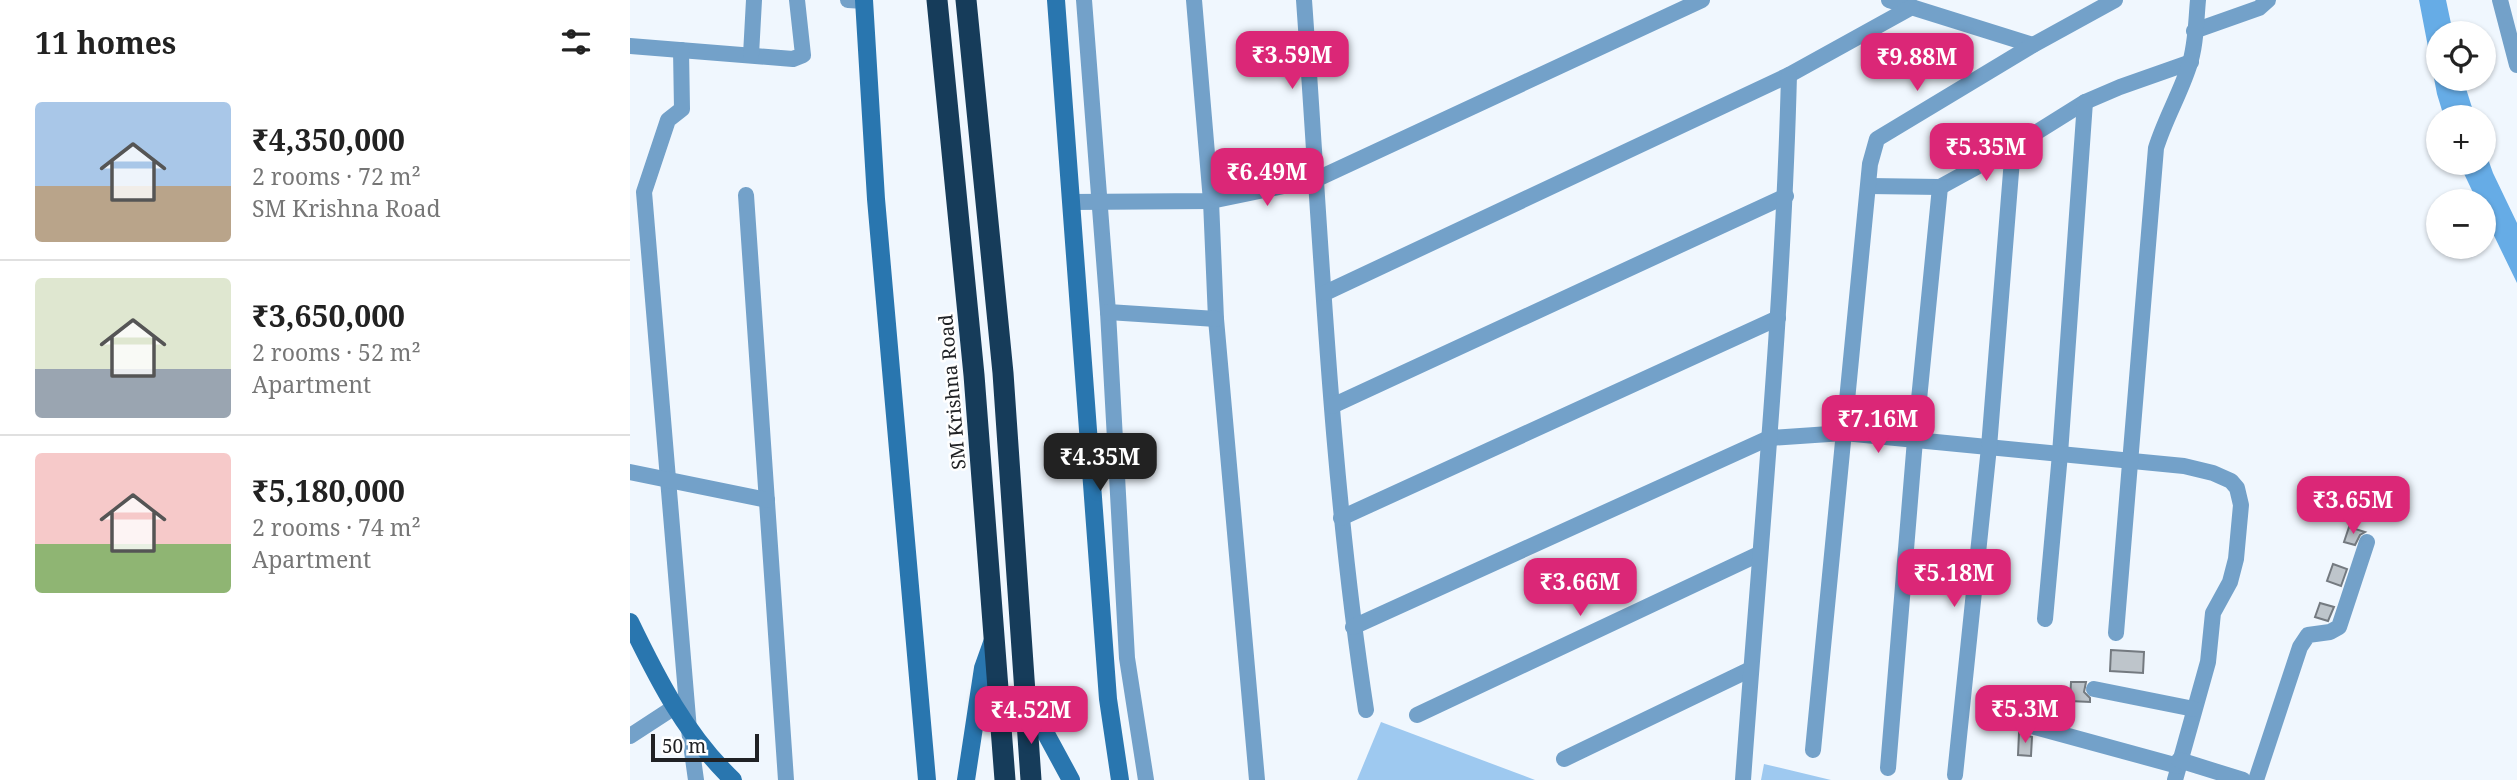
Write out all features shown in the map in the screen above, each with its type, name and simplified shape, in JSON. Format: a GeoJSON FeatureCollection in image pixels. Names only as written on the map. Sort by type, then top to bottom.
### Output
{"type":"FeatureCollection","features":[{"type":"Feature","properties":{"kind":"highway","name":"SM Krishna Road"},"geometry":{"type":"LineString","coordinates":[[937,0],[974,375],[1005,780]]}},
{"type":"Feature","properties":{"kind":"highway"},"geometry":{"type":"LineString","coordinates":[[967,0],[1003,373],[1031,780]]}},
{"type":"Feature","properties":{"kind":"street"},"geometry":{"type":"LineString","coordinates":[[751,55],[754,0]]}},
{"type":"Feature","properties":{"kind":"street"},"geometry":{"type":"LineString","coordinates":[[630,46],[793,59],[803,55],[797,0]]}},
{"type":"Feature","properties":{"kind":"street"},"geometry":{"type":"LineString","coordinates":[[859,0],[927,780]]}},
{"type":"Feature","properties":{"kind":"street"},"geometry":{"type":"LineString","coordinates":[[1056,0],[1108,699],[1120,780]]}},
{"type":"Feature","properties":{"kind":"street"},"geometry":{"type":"LineString","coordinates":[[1084,0],[1108,312],[1127,659],[1146,780]]}},
{"type":"Feature","properties":{"kind":"street"},"geometry":{"type":"LineString","coordinates":[[1194,0],[1211,201],[1216,319],[1256,780]]}},
{"type":"Feature","properties":{"kind":"street"},"geometry":{"type":"LineString","coordinates":[[1304,0],[1341,518],[1353,627],[1366,710]]}},
{"type":"Feature","properties":{"kind":"street"},"geometry":{"type":"LineString","coordinates":[[1071,202],[1211,201],[1317,179],[1702,0]]}},
{"type":"Feature","properties":{"kind":"street"},"geometry":{"type":"LineString","coordinates":[[1889,0],[2033,45]]}},
{"type":"Feature","properties":{"kind":"street"},"geometry":{"type":"LineString","coordinates":[[1813,750],[1871,156],[1877,139],[2033,45],[2115,0]]}},
{"type":"Feature","properties":{"kind":"street"},"geometry":{"type":"LineString","coordinates":[[2116,634],[2156,148],[2191,62],[2198,0]]}},
{"type":"Feature","properties":{"kind":"street"},"geometry":{"type":"LineString","coordinates":[[2194,31],[2259,8],[2268,0]]}},
{"type":"Feature","properties":{"kind":"street"},"geometry":{"type":"LineString","coordinates":[[2507,5],[2517,65]]}},
{"type":"Feature","properties":{"kind":"street"},"geometry":{"type":"LineString","coordinates":[[1325,293],[1789,75],[1912,7]]}},
{"type":"Feature","properties":{"kind":"street"},"geometry":{"type":"LineString","coordinates":[[681,50],[682,109],[668,120],[644,192],[689,730],[696,780]]}},
{"type":"Feature","properties":{"kind":"street"},"geometry":{"type":"LineString","coordinates":[[1869,186],[1940,187],[2014,147],[2085,102],[2191,62]]}},
{"type":"Feature","properties":{"kind":"street"},"geometry":{"type":"LineString","coordinates":[[1743,780],[1786,196],[1789,75]]}},
{"type":"Feature","properties":{"kind":"street"},"geometry":{"type":"LineString","coordinates":[[2045,619],[2060,454],[2085,102]]}},
{"type":"Feature","properties":{"kind":"street"},"geometry":{"type":"LineString","coordinates":[[1955,775],[1989,447],[2014,147]]}},
{"type":"Feature","properties":{"kind":"street"},"geometry":{"type":"LineString","coordinates":[[1888,768],[1915,440],[1940,187]]}},
{"type":"Feature","properties":{"kind":"street"},"geometry":{"type":"LineString","coordinates":[[746,195],[786,780]]}},
{"type":"Feature","properties":{"kind":"street"},"geometry":{"type":"LineString","coordinates":[[1332,406],[1786,196]]}},
{"type":"Feature","properties":{"kind":"street"},"geometry":{"type":"LineString","coordinates":[[1108,312],[1216,319]]}},
{"type":"Feature","properties":{"kind":"street"},"geometry":{"type":"LineString","coordinates":[[1341,518],[1778,318]]}},
{"type":"Feature","properties":{"kind":"street"},"geometry":{"type":"LineString","coordinates":[[1353,627],[1769,438],[1844,433],[2184,466],[2213,473],[2231,481],[2237,488],[2241,505],[2236,559],[2230,582],[2213,613],[2208,662],[2177,769]]}},
{"type":"Feature","properties":{"kind":"street"},"geometry":{"type":"LineString","coordinates":[[630,472],[767,500]]}},
{"type":"Feature","properties":{"kind":"street"},"geometry":{"type":"LineString","coordinates":[[2256,780],[2300,647],[2308,635],[2330,632],[2339,626],[2367,542]]}},
{"type":"Feature","properties":{"kind":"street"},"geometry":{"type":"LineString","coordinates":[[1417,715],[1759,554]]}},
{"type":"Feature","properties":{"kind":"street"},"geometry":{"type":"LineString","coordinates":[[630,622],[673,708],[703,749],[733,780]]}},
{"type":"Feature","properties":{"kind":"street"},"geometry":{"type":"LineString","coordinates":[[966,780],[983,668],[995,635]]}},
{"type":"Feature","properties":{"kind":"street"},"geometry":{"type":"LineString","coordinates":[[1564,760],[1751,669]]}},
{"type":"Feature","properties":{"kind":"street"},"geometry":{"type":"LineString","coordinates":[[2094,689],[2194,709]]}},
{"type":"Feature","properties":{"kind":"street"},"geometry":{"type":"LineString","coordinates":[[1025,694],[1071,780]]}},
{"type":"Feature","properties":{"kind":"street"},"geometry":{"type":"LineString","coordinates":[[630,736],[673,708]]}},
{"type":"Feature","properties":{"kind":"street"},"geometry":{"type":"LineString","coordinates":[[2017,722],[2177,769],[2243,780]]}},
{"type":"Feature","properties":{"kind":"shaded area"},"geometry":{"type":"Polygon","coordinates":[[[2419,0],[2446,0],[2450,21],[2426,21],[2426,37],[2419,0]]]}},
{"type":"Feature","properties":{"kind":"shaded area"},"geometry":{"type":"Polygon","coordinates":[[[2436,91],[2467,91],[2471,105],[2440,105],[2436,91]]]}},
{"type":"Feature","properties":{"kind":"shaded area"},"geometry":{"type":"Polygon","coordinates":[[[2465,175],[2494,175],[2517,223],[2517,283],[2496,240],[2496,189],[2471,189],[2465,175]]]}},
{"type":"Feature","properties":{"kind":"shaded area"},"geometry":{"type":"Polygon","coordinates":[[[1381,722],[1535,780],[1357,780],[1381,722]]]}},
{"type":"Feature","properties":{"kind":"shaded area"},"geometry":{"type":"Polygon","coordinates":[[[1764,764],[1831,780],[1761,780],[1764,764]]]}},
{"type":"Feature","properties":{"kind":"building"},"geometry":{"type":"Polygon","coordinates":[[[2349,527],[2365,532],[2360,535],[2355,545],[2344,542],[2349,527]]]}},
{"type":"Feature","properties":{"kind":"building"},"geometry":{"type":"Polygon","coordinates":[[[2333,564],[2347,569],[2341,586],[2327,581],[2333,564]]]}},
{"type":"Feature","properties":{"kind":"building"},"geometry":{"type":"Polygon","coordinates":[[[2320,603],[2334,607],[2328,621],[2315,617],[2320,603]]]}},
{"type":"Feature","properties":{"kind":"building"},"geometry":{"type":"Polygon","coordinates":[[[2111,650],[2144,652],[2143,673],[2110,671],[2111,650]]]}},
{"type":"Feature","properties":{"kind":"building"},"geometry":{"type":"Polygon","coordinates":[[[2071,682],[2086,682],[2084,692],[2090,702],[2070,701],[2071,682]]]}},
{"type":"Feature","properties":{"kind":"building"},"geometry":{"type":"Polygon","coordinates":[[[2019,733],[2032,737],[2031,756],[2018,755],[2019,733]]]}}]}
